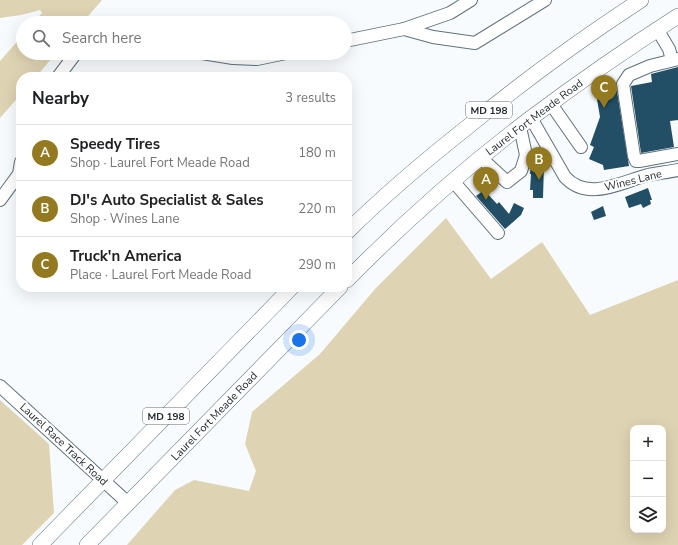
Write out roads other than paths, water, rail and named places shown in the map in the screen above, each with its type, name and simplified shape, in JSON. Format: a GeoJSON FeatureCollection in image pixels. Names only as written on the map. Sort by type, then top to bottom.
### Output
{"type":"FeatureCollection","features":[{"type":"Feature","properties":{"kind":"main road","name":"MD 198"},"geometry":{"type":"LineString","coordinates":[[352,227],[396,186],[514,89],[590,33],[641,0]]}},
{"type":"Feature","properties":{"kind":"main road","name":"Laurel Fort Meade Road"},"geometry":{"type":"LineString","coordinates":[[352,275],[417,213],[481,158],[526,122],[608,62],[678,16]]}},
{"type":"Feature","properties":{"kind":"main road","name":"MD 198"},"geometry":{"type":"LineString","coordinates":[[40,545],[287,292]]}},
{"type":"Feature","properties":{"kind":"main road","name":"Laurel Fort Meade Road"},"geometry":{"type":"LineString","coordinates":[[87,545],[335,292]]}},
{"type":"Feature","properties":{"kind":"street"},"geometry":{"type":"LineString","coordinates":[[352,40],[404,29],[450,13],[471,0]]}},
{"type":"Feature","properties":{"kind":"street"},"geometry":{"type":"LineString","coordinates":[[404,29],[433,37],[475,43],[545,0]]}},
{"type":"Feature","properties":{"kind":"street"},"geometry":{"type":"LineString","coordinates":[[657,29],[675,59],[650,66],[629,75],[623,84],[634,156],[636,161],[640,161],[678,154]]}},
{"type":"Feature","properties":{"kind":"street"},"geometry":{"type":"LineString","coordinates":[[62,72],[71,60]]}},
{"type":"Feature","properties":{"kind":"street"},"geometry":{"type":"LineString","coordinates":[[551,104],[581,147]]}},
{"type":"Feature","properties":{"kind":"street"},"geometry":{"type":"LineString","coordinates":[[481,158],[507,182],[521,171],[526,155],[526,122]]}},
{"type":"Feature","properties":{"kind":"street","name":"Wines Lane"},"geometry":{"type":"LineString","coordinates":[[526,122],[564,177],[571,184],[578,187],[593,190],[626,183],[658,173],[678,170]]}},
{"type":"Feature","properties":{"kind":"street"},"geometry":{"type":"LineString","coordinates":[[0,200],[16,178]]}},
{"type":"Feature","properties":{"kind":"street"},"geometry":{"type":"LineString","coordinates":[[454,181],[498,233]]}},
{"type":"Feature","properties":{"kind":"street","name":"Laurel Race Track Road"},"geometry":{"type":"LineString","coordinates":[[0,386],[128,503]]}},
{"type":"Feature","properties":{"kind":"place","name":"Truck'n America"},"geometry":{"type":"Point","coordinates":[604,108]}},
{"type":"Feature","properties":{"kind":"place","name":"DJ's Auto Specialist & Sales"},"geometry":{"type":"Point","coordinates":[539,180]}},
{"type":"Feature","properties":{"kind":"place","name":"Speedy Tires"},"geometry":{"type":"Point","coordinates":[486,200]}}]}
